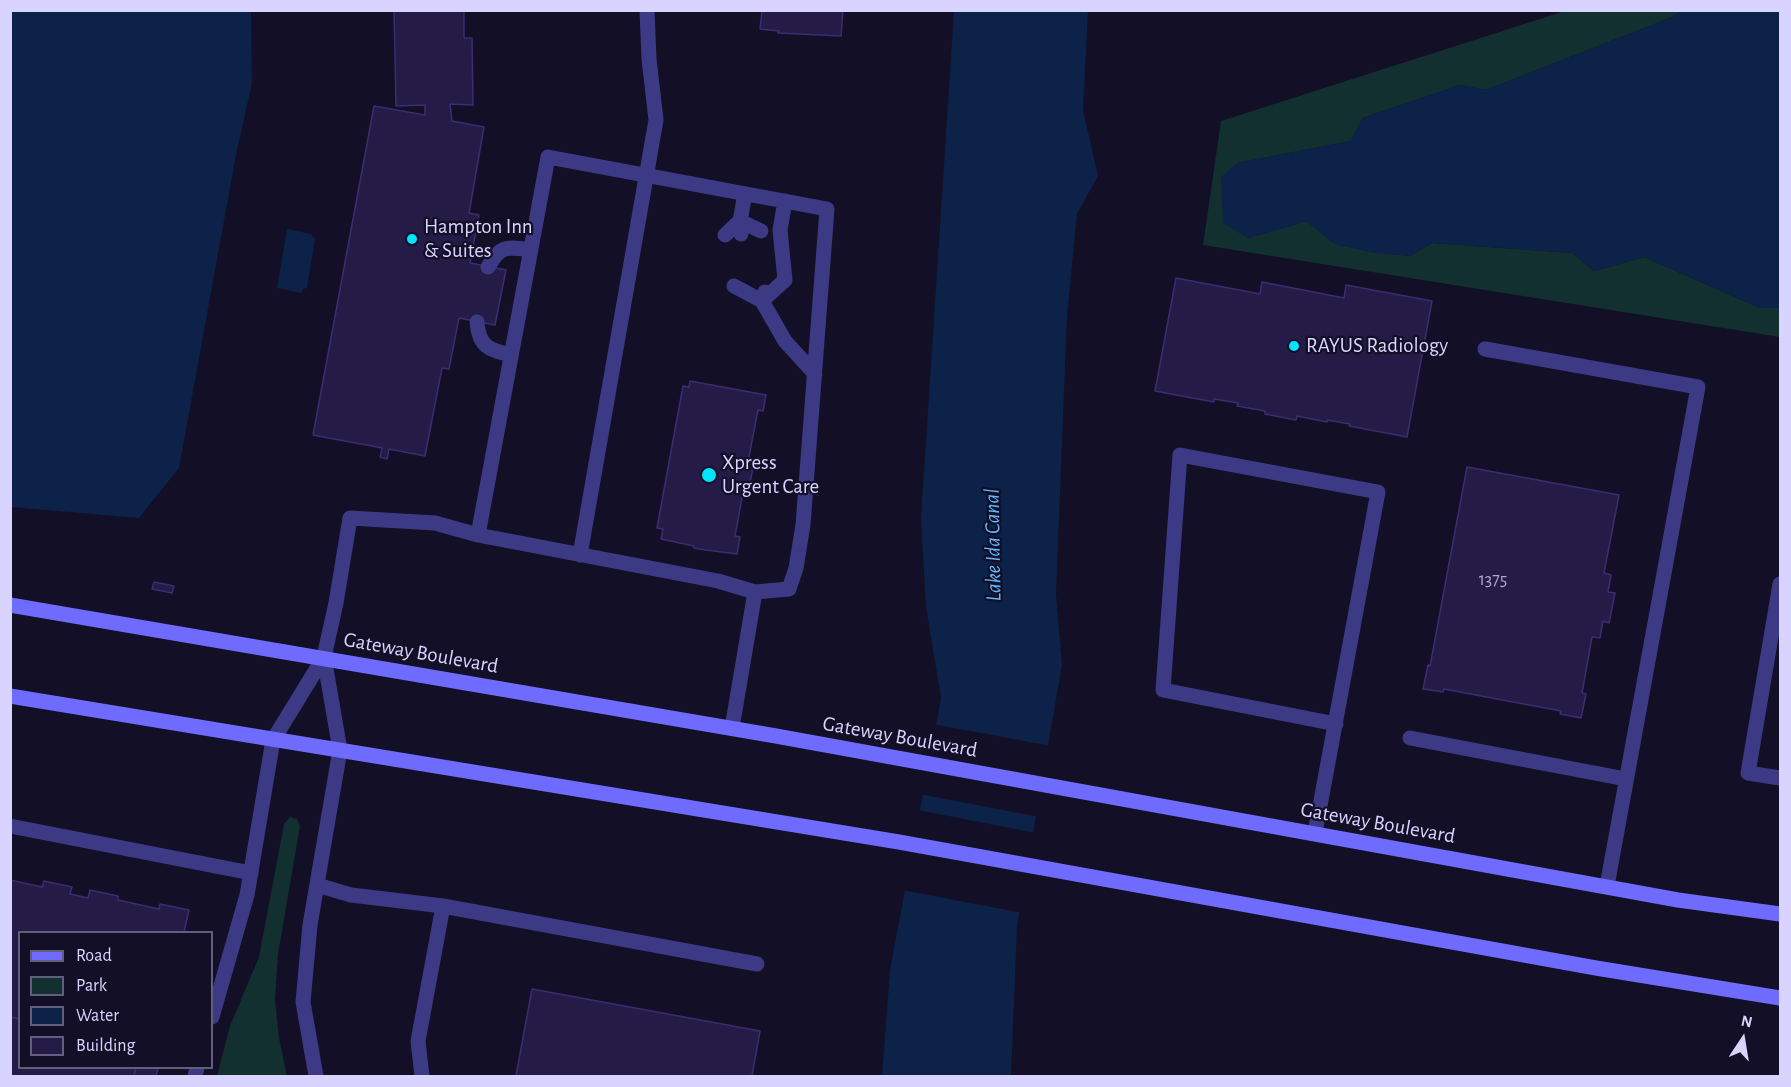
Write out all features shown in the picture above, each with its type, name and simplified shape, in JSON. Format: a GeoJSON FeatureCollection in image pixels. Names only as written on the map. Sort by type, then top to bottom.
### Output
{"type":"FeatureCollection","features":[{"type":"Feature","properties":{"kind":"main road","name":"Gateway Boulevard"},"geometry":{"type":"LineString","coordinates":[[10,605],[324,657],[914,760],[1678,900],[1780,914]]}},
{"type":"Feature","properties":{"kind":"main road"},"geometry":{"type":"LineString","coordinates":[[10,696],[899,842],[1585,966],[1780,998]]}},
{"type":"Feature","properties":{"kind":"street"},"geometry":{"type":"LineString","coordinates":[[580,555],[656,120],[649,59],[647,10]]}},
{"type":"Feature","properties":{"kind":"street"},"geometry":{"type":"LineString","coordinates":[[213,1014],[248,895],[273,740],[324,657],[336,603],[350,518],[435,523],[478,535],[718,581],[755,592],[789,588],[803,525],[827,209],[548,157],[478,535]]}},
{"type":"Feature","properties":{"kind":"street"},"geometry":{"type":"LineString","coordinates":[[741,227],[745,194]]}},
{"type":"Feature","properties":{"kind":"street"},"geometry":{"type":"LineString","coordinates":[[762,301],[785,280],[780,230],[784,201]]}},
{"type":"Feature","properties":{"kind":"street"},"geometry":{"type":"LineString","coordinates":[[725,235],[741,227],[761,231]]}},
{"type":"Feature","properties":{"kind":"street"},"geometry":{"type":"LineString","coordinates":[[488,267],[499,251],[505,248],[531,250]]}},
{"type":"Feature","properties":{"kind":"street"},"geometry":{"type":"LineString","coordinates":[[762,301],[768,282]]}},
{"type":"Feature","properties":{"kind":"street"},"geometry":{"type":"LineString","coordinates":[[742,285],[762,301],[785,341],[814,374]]}},
{"type":"Feature","properties":{"kind":"street"},"geometry":{"type":"LineString","coordinates":[[477,322],[483,343],[491,351],[511,355]]}},
{"type":"Feature","properties":{"kind":"street"},"geometry":{"type":"LineString","coordinates":[[1485,349],[1698,387],[1607,886]]}},
{"type":"Feature","properties":{"kind":"street"},"geometry":{"type":"LineString","coordinates":[[1315,834],[1336,724],[1378,492],[1180,454],[1163,690],[1336,724]]}},
{"type":"Feature","properties":{"kind":"street"},"geometry":{"type":"LineString","coordinates":[[1780,584],[1748,772],[1780,778]]}},
{"type":"Feature","properties":{"kind":"street"},"geometry":{"type":"LineString","coordinates":[[732,728],[755,592]]}},
{"type":"Feature","properties":{"kind":"street"},"geometry":{"type":"LineString","coordinates":[[316,1077],[303,1002],[310,925],[340,750],[324,657]]}},
{"type":"Feature","properties":{"kind":"street"},"geometry":{"type":"LineString","coordinates":[[1410,738],[1626,779]]}},
{"type":"Feature","properties":{"kind":"street"},"geometry":{"type":"LineString","coordinates":[[10,826],[251,873]]}},
{"type":"Feature","properties":{"kind":"street"},"geometry":{"type":"LineString","coordinates":[[317,885],[351,895],[442,906],[757,964]]}},
{"type":"Feature","properties":{"kind":"street"},"geometry":{"type":"LineString","coordinates":[[422,1077],[418,1041],[442,906]]}},
{"type":"Feature","properties":{"kind":"green space"},"geometry":{"type":"Polygon","coordinates":[[[1565,11],[1679,11],[1675,16],[1486,90],[1460,85],[1363,118],[1351,141],[1237,163],[1248,238],[1307,221],[1335,244],[1410,256],[1432,243],[1572,253],[1594,271],[1644,257],[1760,308],[1780,308],[1780,337],[1203,245],[1221,121],[1565,11]]]}},
{"type":"Feature","properties":{"kind":"green space"},"geometry":{"type":"Polygon","coordinates":[[[290,817],[297,819],[300,826],[278,954],[275,999],[279,1038],[287,1076],[217,1076],[230,1026],[259,957],[284,824],[290,817]]]}},
{"type":"Feature","properties":{"kind":"water"},"geometry":{"type":"Polygon","coordinates":[[[11,10],[251,11],[252,83],[236,155],[179,468],[139,518],[11,507],[11,10]]]}},
{"type":"Feature","properties":{"kind":"water"},"geometry":{"type":"Polygon","coordinates":[[[1679,10],[1780,11],[1780,308],[1760,308],[1644,257],[1594,271],[1572,253],[1432,243],[1410,256],[1374,253],[1335,244],[1307,221],[1248,238],[1223,223],[1221,177],[1237,163],[1350,141],[1363,118],[1460,85],[1486,90],[1675,16],[1679,10]]]}},
{"type":"Feature","properties":{"kind":"water","name":"Lake Ida Canal"},"geometry":{"type":"Polygon","coordinates":[[[954,11],[1088,11],[1083,110],[1098,176],[1077,214],[1067,316],[1056,594],[1062,665],[1017,926],[1011,1076],[882,1076],[890,970],[941,698],[926,607],[921,518],[954,11]]]}},
{"type":"Feature","properties":{"kind":"water"},"geometry":{"type":"Polygon","coordinates":[[[287,229],[311,234],[315,239],[307,288],[301,293],[277,288],[287,229]]]}},
{"type":"Feature","properties":{"kind":"pier"},"geometry":{"type":"Polygon","coordinates":[[[933,724],[1051,746],[1039,817],[920,794],[933,724]]]}},
{"type":"Feature","properties":{"kind":"pier"},"geometry":{"type":"Polygon","coordinates":[[[917,810],[1036,833],[1023,913],[902,890],[917,810]]]}},
{"type":"Feature","properties":{"kind":"building","name":"Hampton Inn & Suites"},"geometry":{"type":"Polygon","coordinates":[[[394,10],[464,10],[464,38],[472,38],[473,105],[450,104],[452,121],[484,127],[469,213],[479,215],[470,263],[506,270],[495,325],[459,318],[449,369],[442,368],[425,456],[389,449],[387,459],[380,457],[382,448],[313,435],[374,106],[425,115],[425,105],[396,106],[394,10]]]}},
{"type":"Feature","properties":{"kind":"building"},"geometry":{"type":"Polygon","coordinates":[[[762,10],[843,10],[841,36],[778,33],[779,31],[760,29],[762,10]]]}},
{"type":"Feature","properties":{"kind":"building","name":"RAYUS Radiology"},"geometry":{"type":"Polygon","coordinates":[[[1176,278],[1260,294],[1262,282],[1344,298],[1346,285],[1432,301],[1407,437],[1327,420],[1327,422],[1297,416],[1296,420],[1237,406],[1238,403],[1214,399],[1214,402],[1155,391],[1176,278]]]}},
{"type":"Feature","properties":{"kind":"building","name":"Xpress Urgent Care"},"geometry":{"type":"Polygon","coordinates":[[[690,381],[766,395],[763,411],[758,410],[748,462],[754,463],[749,488],[744,487],[735,536],[740,537],[737,554],[694,548],[694,546],[661,539],[663,529],[657,528],[683,386],[689,387],[690,381]]]}},
{"type":"Feature","properties":{"kind":"building"},"geometry":{"type":"Polygon","coordinates":[[[1467,467],[1619,495],[1604,573],[1611,575],[1608,592],[1615,593],[1609,623],[1603,621],[1600,638],[1592,637],[1582,693],[1586,694],[1581,718],[1560,714],[1561,711],[1444,689],[1443,692],[1423,689],[1428,665],[1430,666],[1467,467]]]}},
{"type":"Feature","properties":{"kind":"building"},"geometry":{"type":"Polygon","coordinates":[[[154,582],[174,586],[172,593],[152,589],[154,582]]]}},
{"type":"Feature","properties":{"kind":"building"},"geometry":{"type":"Polygon","coordinates":[[[10,880],[42,887],[44,881],[72,887],[70,894],[88,898],[90,890],[118,896],[118,900],[159,909],[160,904],[189,910],[184,931],[18,931],[18,1019],[10,1017],[10,880]]]}},
{"type":"Feature","properties":{"kind":"building"},"geometry":{"type":"Polygon","coordinates":[[[532,989],[760,1031],[752,1076],[516,1076],[532,989]]]}},
{"type":"Feature","properties":{"kind":"building"},"geometry":{"type":"Polygon","coordinates":[[[10,1017],[18,1019],[18,1069],[136,1069],[134,1076],[10,1076],[10,1017]]]}},
{"type":"Feature","properties":{"kind":"building"},"geometry":{"type":"Polygon","coordinates":[[[136,1069],[158,1069],[156,1076],[134,1076],[136,1069]]]}},
{"type":"Feature","properties":{"kind":"place","name":"Hampton Inn & Suites"},"geometry":{"type":"Point","coordinates":[412,239]}},
{"type":"Feature","properties":{"kind":"place","name":"RAYUS Radiology"},"geometry":{"type":"Point","coordinates":[1294,346]}},
{"type":"Feature","properties":{"kind":"place","name":"Xpress Urgent Care"},"geometry":{"type":"Point","coordinates":[709,475]}}]}
